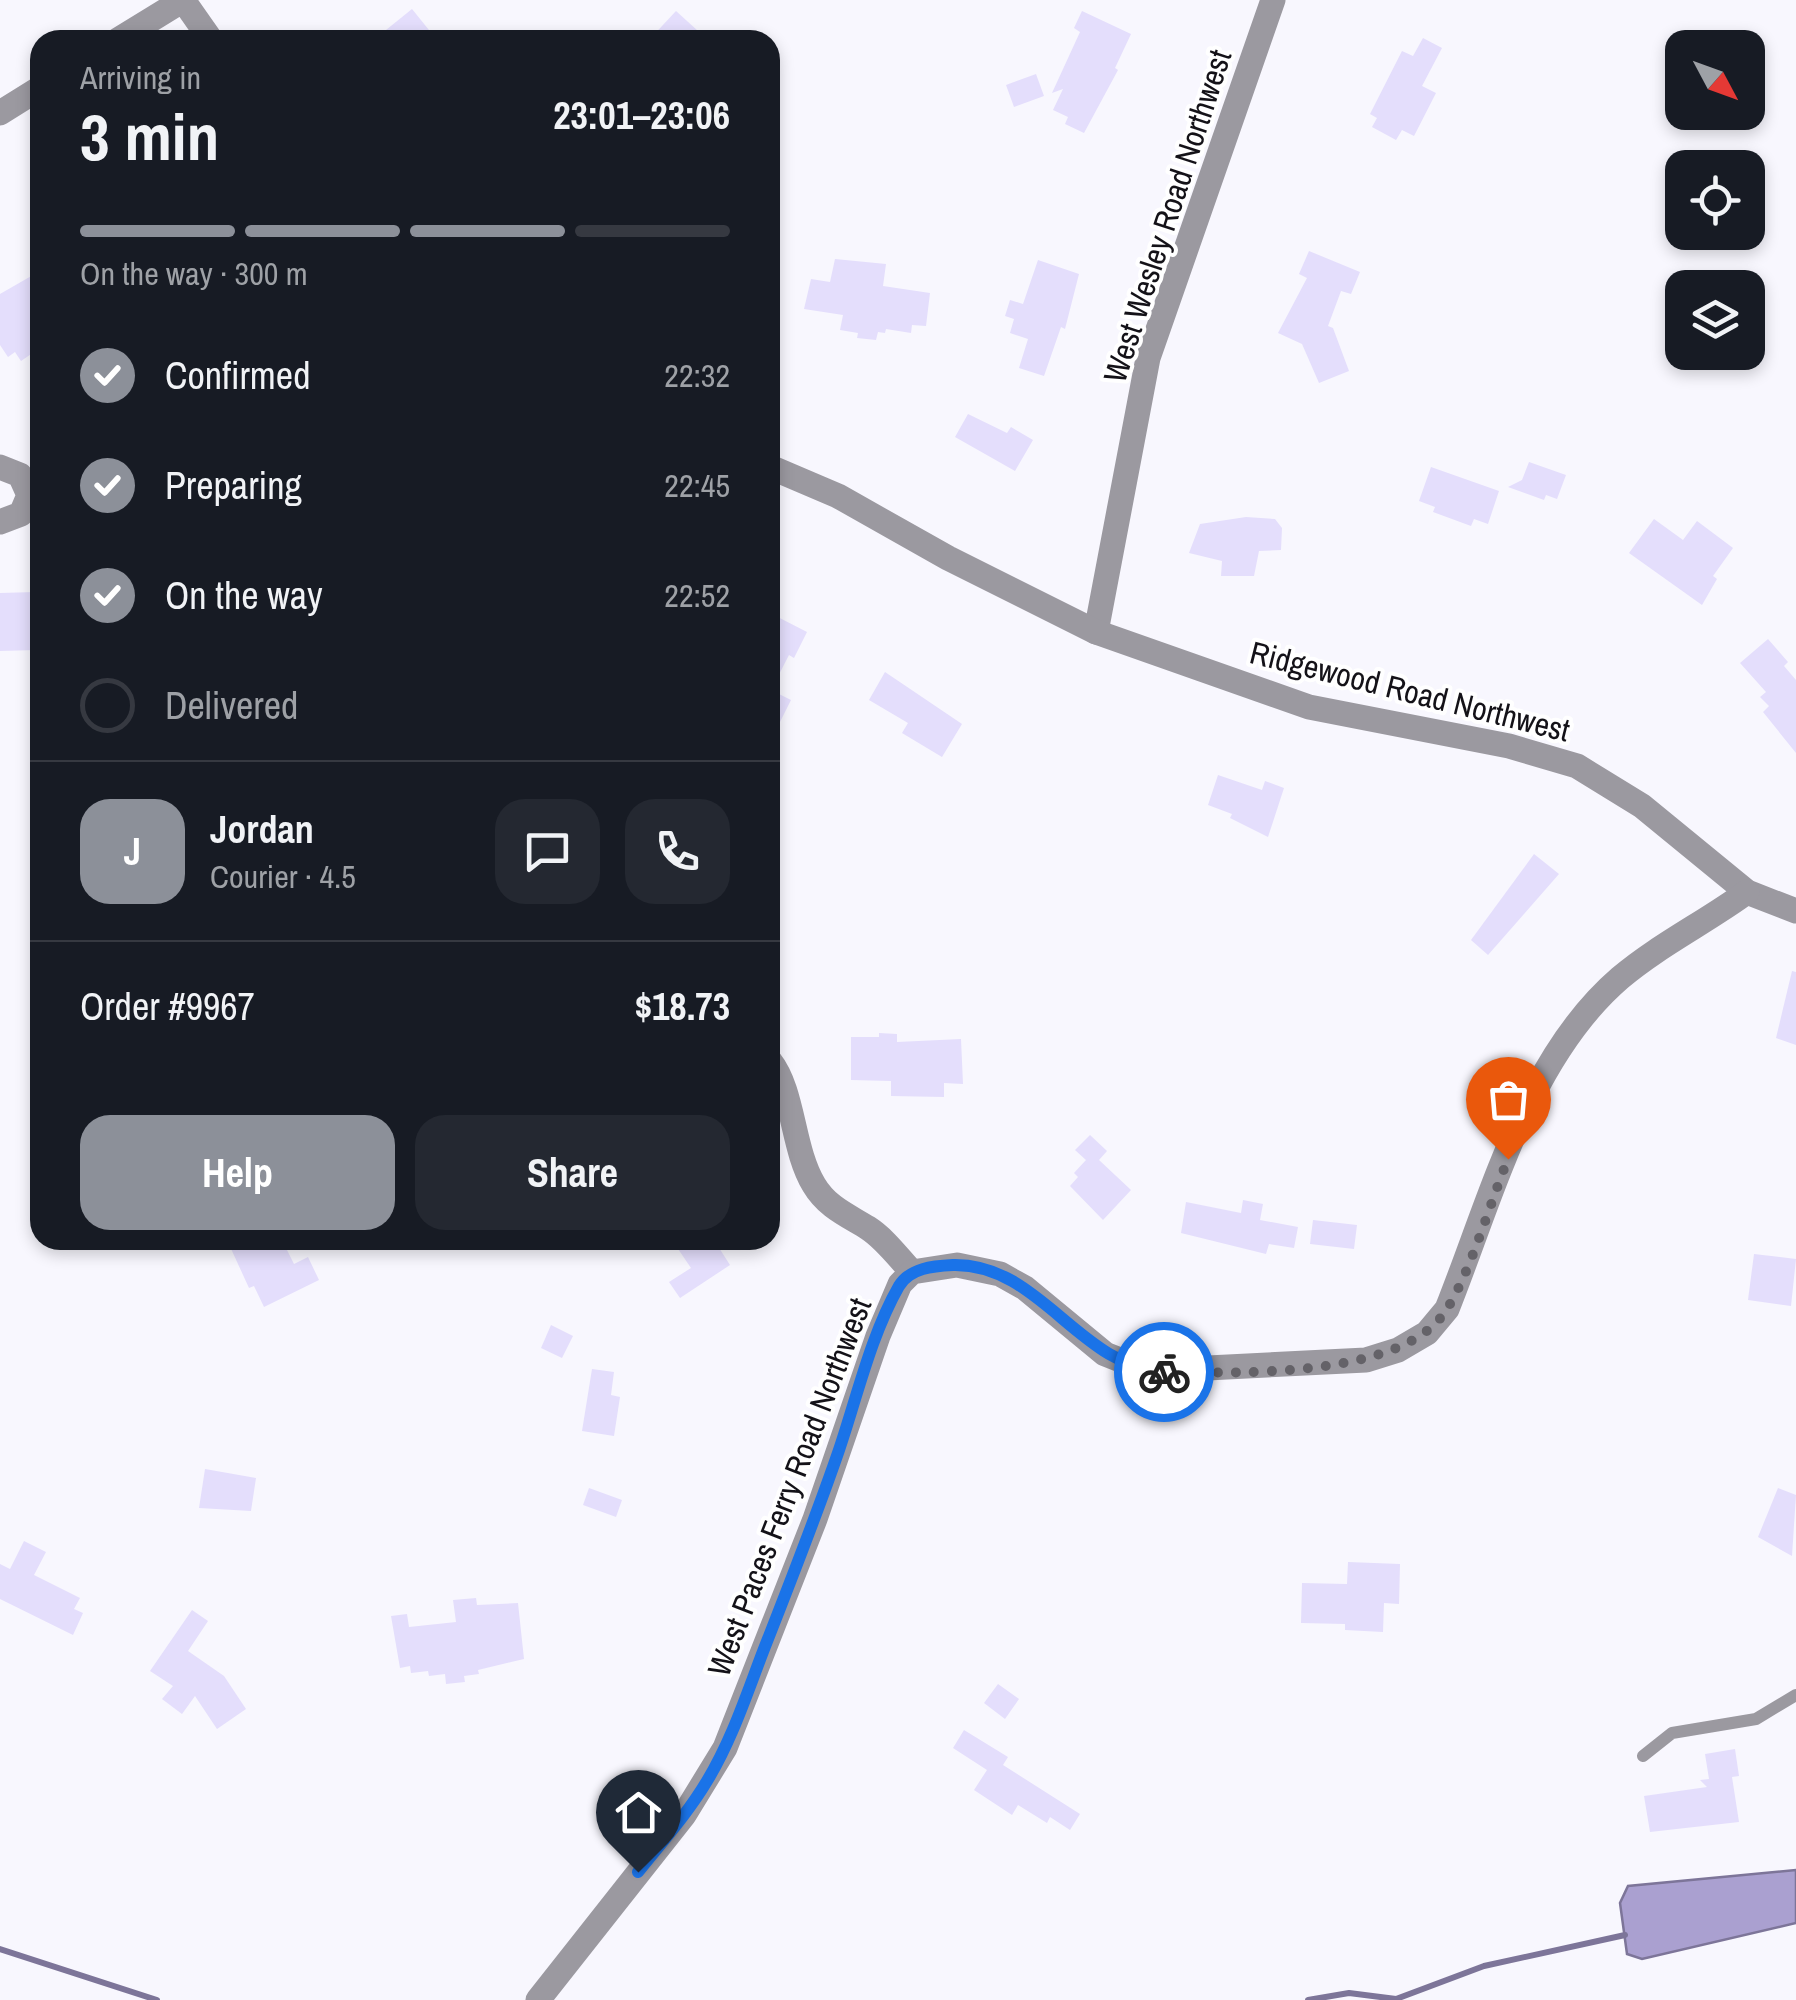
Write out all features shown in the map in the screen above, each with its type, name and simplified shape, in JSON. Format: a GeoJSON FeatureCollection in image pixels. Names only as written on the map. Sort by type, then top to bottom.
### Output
{"type":"FeatureCollection","features":[{"type":"Feature","properties":{"kind":"street"},"geometry":{"type":"LineString","coordinates":[[134,30],[183,0],[204,30]]}},
{"type":"Feature","properties":{"kind":"street","name":"West Wesley Road Northwest"},"geometry":{"type":"LineString","coordinates":[[1096,632],[1148,358],[1274,0]]}},
{"type":"Feature","properties":{"kind":"street"},"geometry":{"type":"LineString","coordinates":[[0,113],[30,94]]}},
{"type":"Feature","properties":{"kind":"street"},"geometry":{"type":"LineString","coordinates":[[0,467],[20,475],[29,494],[21,514],[0,522]]}},
{"type":"Feature","properties":{"kind":"street","name":"Ridgewood Road Northwest"},"geometry":{"type":"LineString","coordinates":[[780,470],[838,496],[964,566],[1096,632],[1309,706],[1509,746],[1577,766],[1642,806],[1747,892],[1796,911]]}},
{"type":"Feature","properties":{"kind":"street","name":"West Paces Ferry Road Northwest"},"geometry":{"type":"LineString","coordinates":[[538,2000],[684,1815],[725,1748],[815,1519],[878,1336],[900,1284],[912,1272],[957,1265],[1000,1274],[1025,1288],[1105,1354],[1148,1371],[1337,1365],[1398,1350],[1427,1333],[1447,1309],[1525,1116],[1551,1066],[1589,1010],[1654,952],[1747,892]]}},
{"type":"Feature","properties":{"kind":"street"},"geometry":{"type":"LineString","coordinates":[[780,1081],[800,1160],[816,1189],[840,1213],[882,1239],[912,1272]]}},
{"type":"Feature","properties":{"kind":"lane"},"geometry":{"type":"LineString","coordinates":[[1643,1756],[1672,1733],[1756,1719],[1796,1695]]}},
{"type":"Feature","properties":{"kind":"shaded area"},"geometry":{"type":"Polygon","coordinates":[[[1796,1870],[1796,1923],[1642,1959],[1627,1954],[1620,1903],[1628,1886],[1796,1870]]]}},
{"type":"Feature","properties":{"kind":"building"},"geometry":{"type":"Polygon","coordinates":[[[412,9],[429,30],[386,30],[412,9]]]}},
{"type":"Feature","properties":{"kind":"building"},"geometry":{"type":"Polygon","coordinates":[[[676,11],[697,30],[658,30],[676,11]]]}},
{"type":"Feature","properties":{"kind":"building"},"geometry":{"type":"Polygon","coordinates":[[[1082,11],[1131,34],[1115,68],[1118,70],[1084,133],[1065,124],[1068,117],[1053,110],[1063,89],[1052,93],[1080,32],[1074,28],[1082,11]]]}},
{"type":"Feature","properties":{"kind":"building"},"geometry":{"type":"Polygon","coordinates":[[[1423,38],[1442,48],[1422,86],[1436,93],[1414,136],[1402,130],[1396,140],[1372,127],[1377,118],[1370,114],[1402,51],[1413,56],[1423,38]]]}},
{"type":"Feature","properties":{"kind":"building"},"geometry":{"type":"Polygon","coordinates":[[[1036,74],[1044,96],[1014,107],[1006,85],[1036,74]]]}},
{"type":"Feature","properties":{"kind":"building"},"geometry":{"type":"Polygon","coordinates":[[[1309,251],[1360,272],[1351,294],[1341,291],[1328,326],[1333,328],[1349,371],[1319,383],[1302,344],[1278,333],[1307,278],[1299,274],[1309,251]]]}},
{"type":"Feature","properties":{"kind":"building"},"geometry":{"type":"Polygon","coordinates":[[[835,259],[886,264],[883,286],[930,293],[926,326],[912,325],[911,333],[886,329],[885,333],[878,332],[876,340],[857,338],[858,333],[840,330],[843,315],[804,309],[811,279],[830,282],[835,259]]]}},
{"type":"Feature","properties":{"kind":"building"},"geometry":{"type":"Polygon","coordinates":[[[1038,260],[1079,274],[1065,329],[1061,327],[1044,376],[1019,368],[1028,339],[1010,333],[1014,319],[1005,316],[1010,300],[1023,304],[1038,260]]]}},
{"type":"Feature","properties":{"kind":"building"},"geometry":{"type":"Polygon","coordinates":[[[30,277],[30,355],[21,361],[15,352],[8,357],[0,345],[0,294],[30,277]]]}},
{"type":"Feature","properties":{"kind":"building"},"geometry":{"type":"Polygon","coordinates":[[[968,414],[1007,433],[1011,427],[1033,440],[1015,471],[955,437],[968,414]]]}},
{"type":"Feature","properties":{"kind":"building"},"geometry":{"type":"Polygon","coordinates":[[[1529,462],[1566,475],[1557,499],[1546,495],[1544,500],[1508,487],[1522,480],[1529,462]]]}},
{"type":"Feature","properties":{"kind":"building"},"geometry":{"type":"Polygon","coordinates":[[[1431,467],[1499,491],[1488,524],[1474,519],[1471,526],[1433,512],[1435,507],[1419,501],[1431,467]]]}},
{"type":"Feature","properties":{"kind":"building"},"geometry":{"type":"Polygon","coordinates":[[[1246,517],[1275,519],[1282,528],[1281,550],[1259,551],[1254,576],[1221,576],[1222,561],[1189,553],[1200,524],[1246,517]]]}},
{"type":"Feature","properties":{"kind":"building"},"geometry":{"type":"Polygon","coordinates":[[[1654,519],[1683,540],[1697,521],[1733,548],[1713,576],[1717,579],[1702,605],[1629,553],[1654,519]]]}},
{"type":"Feature","properties":{"kind":"building"},"geometry":{"type":"Polygon","coordinates":[[[30,592],[30,650],[0,651],[0,593],[30,592]]]}},
{"type":"Feature","properties":{"kind":"building"},"geometry":{"type":"Polygon","coordinates":[[[780,618],[807,632],[794,658],[789,655],[780,672],[780,618]]]}},
{"type":"Feature","properties":{"kind":"building"},"geometry":{"type":"Polygon","coordinates":[[[1768,639],[1788,662],[1784,666],[1796,680],[1796,753],[1763,712],[1769,706],[1760,697],[1766,692],[1740,663],[1768,639]]]}},
{"type":"Feature","properties":{"kind":"building"},"geometry":{"type":"Polygon","coordinates":[[[885,672],[962,724],[942,757],[902,733],[908,723],[869,700],[885,672]]]}},
{"type":"Feature","properties":{"kind":"building"},"geometry":{"type":"Polygon","coordinates":[[[780,694],[791,700],[780,722],[780,694]]]}},
{"type":"Feature","properties":{"kind":"building"},"geometry":{"type":"Polygon","coordinates":[[[1218,775],[1262,790],[1265,781],[1284,788],[1268,837],[1230,818],[1232,814],[1208,805],[1218,775]]]}},
{"type":"Feature","properties":{"kind":"building"},"geometry":{"type":"Polygon","coordinates":[[[1534,854],[1559,874],[1488,955],[1471,940],[1534,854]]]}},
{"type":"Feature","properties":{"kind":"building"},"geometry":{"type":"Polygon","coordinates":[[[1792,971],[1796,972],[1796,1045],[1776,1038],[1792,971]]]}},
{"type":"Feature","properties":{"kind":"building"},"geometry":{"type":"Polygon","coordinates":[[[879,1033],[897,1034],[897,1042],[961,1039],[963,1084],[944,1083],[944,1097],[891,1096],[891,1081],[851,1080],[851,1037],[879,1037],[879,1033]]]}},
{"type":"Feature","properties":{"kind":"building"},"geometry":{"type":"Polygon","coordinates":[[[1090,1135],[1107,1151],[1099,1160],[1131,1190],[1103,1220],[1070,1186],[1078,1177],[1074,1173],[1086,1160],[1075,1150],[1090,1135]]]}},
{"type":"Feature","properties":{"kind":"building"},"geometry":{"type":"Polygon","coordinates":[[[1243,1200],[1263,1204],[1260,1220],[1298,1227],[1294,1248],[1269,1244],[1266,1254],[1181,1233],[1186,1202],[1241,1213],[1243,1200]]]}},
{"type":"Feature","properties":{"kind":"building"},"geometry":{"type":"Polygon","coordinates":[[[1313,1220],[1357,1225],[1354,1249],[1310,1244],[1313,1220]]]}},
{"type":"Feature","properties":{"kind":"building"},"geometry":{"type":"Polygon","coordinates":[[[232,1250],[287,1250],[294,1264],[308,1257],[319,1280],[264,1307],[254,1286],[249,1288],[232,1250]]]}},
{"type":"Feature","properties":{"kind":"building"},"geometry":{"type":"Polygon","coordinates":[[[679,1250],[720,1250],[730,1265],[680,1298],[669,1282],[691,1268],[679,1250]]]}},
{"type":"Feature","properties":{"kind":"building"},"geometry":{"type":"Polygon","coordinates":[[[1754,1254],[1796,1259],[1791,1306],[1748,1300],[1754,1254]]]}},
{"type":"Feature","properties":{"kind":"building"},"geometry":{"type":"Polygon","coordinates":[[[551,1325],[573,1336],[562,1358],[541,1348],[551,1325]]]}},
{"type":"Feature","properties":{"kind":"building"},"geometry":{"type":"Polygon","coordinates":[[[592,1369],[614,1372],[611,1395],[620,1397],[614,1436],[582,1431],[592,1369]]]}},
{"type":"Feature","properties":{"kind":"building"},"geometry":{"type":"Polygon","coordinates":[[[205,1469],[256,1478],[251,1511],[199,1508],[205,1469]]]}},
{"type":"Feature","properties":{"kind":"building"},"geometry":{"type":"Polygon","coordinates":[[[589,1488],[622,1500],[616,1517],[583,1505],[589,1488]]]}},
{"type":"Feature","properties":{"kind":"building"},"geometry":{"type":"Polygon","coordinates":[[[1778,1488],[1796,1495],[1792,1556],[1758,1537],[1778,1488]]]}},
{"type":"Feature","properties":{"kind":"building"},"geometry":{"type":"Polygon","coordinates":[[[24,1541],[46,1552],[34,1575],[80,1598],[74,1609],[83,1613],[73,1635],[0,1599],[0,1564],[10,1569],[24,1541]]]}},
{"type":"Feature","properties":{"kind":"building"},"geometry":{"type":"Polygon","coordinates":[[[1348,1562],[1400,1564],[1399,1604],[1384,1603],[1383,1632],[1345,1630],[1345,1624],[1301,1623],[1302,1583],[1347,1584],[1348,1562]]]}},
{"type":"Feature","properties":{"kind":"building"},"geometry":{"type":"Polygon","coordinates":[[[476,1598],[477,1605],[518,1603],[524,1659],[478,1670],[479,1674],[464,1676],[465,1682],[446,1684],[445,1674],[429,1676],[428,1671],[411,1673],[410,1666],[400,1668],[391,1616],[407,1614],[409,1627],[456,1622],[453,1600],[476,1598]]]}},
{"type":"Feature","properties":{"kind":"building"},"geometry":{"type":"Polygon","coordinates":[[[192,1610],[208,1621],[188,1651],[224,1676],[246,1709],[217,1729],[195,1696],[182,1714],[162,1699],[173,1686],[150,1671],[192,1610]]]}},
{"type":"Feature","properties":{"kind":"building"},"geometry":{"type":"Polygon","coordinates":[[[998,1684],[1019,1699],[1005,1719],[984,1703],[998,1684]]]}},
{"type":"Feature","properties":{"kind":"building"},"geometry":{"type":"Polygon","coordinates":[[[964,1730],[1008,1757],[1003,1765],[1080,1814],[1070,1830],[1050,1817],[1047,1823],[1018,1805],[1012,1815],[974,1790],[987,1770],[953,1748],[964,1730]]]}},
{"type":"Feature","properties":{"kind":"building"},"geometry":{"type":"Polygon","coordinates":[[[1735,1749],[1739,1776],[1732,1777],[1739,1822],[1650,1832],[1644,1796],[1707,1787],[1700,1780],[1709,1779],[1705,1754],[1735,1749]]]}},
{"type":"Feature","properties":{"kind":"waterway"},"geometry":{"type":"LineString","coordinates":[[1308,2000],[1349,1993],[1396,1999],[1484,1966],[1625,1935]]}},
{"type":"Feature","properties":{"kind":"waterway"},"geometry":{"type":"LineString","coordinates":[[0,1949],[157,2000]]}},
{"type":"Feature","properties":{"kind":"way so far"},"geometry":{"type":"LineString","coordinates":[[1164,1372],[1337,1365],[1398,1350],[1427,1333],[1447,1309],[1508,1159]]}},
{"type":"Feature","properties":{"kind":"route"},"geometry":{"type":"LineString","coordinates":[[638,1872],[684,1815],[725,1748],[815,1519],[878,1336],[900,1284],[912,1272],[957,1265],[1000,1274],[1025,1288],[1105,1354],[1126,1365],[1164,1372]]}}]}
